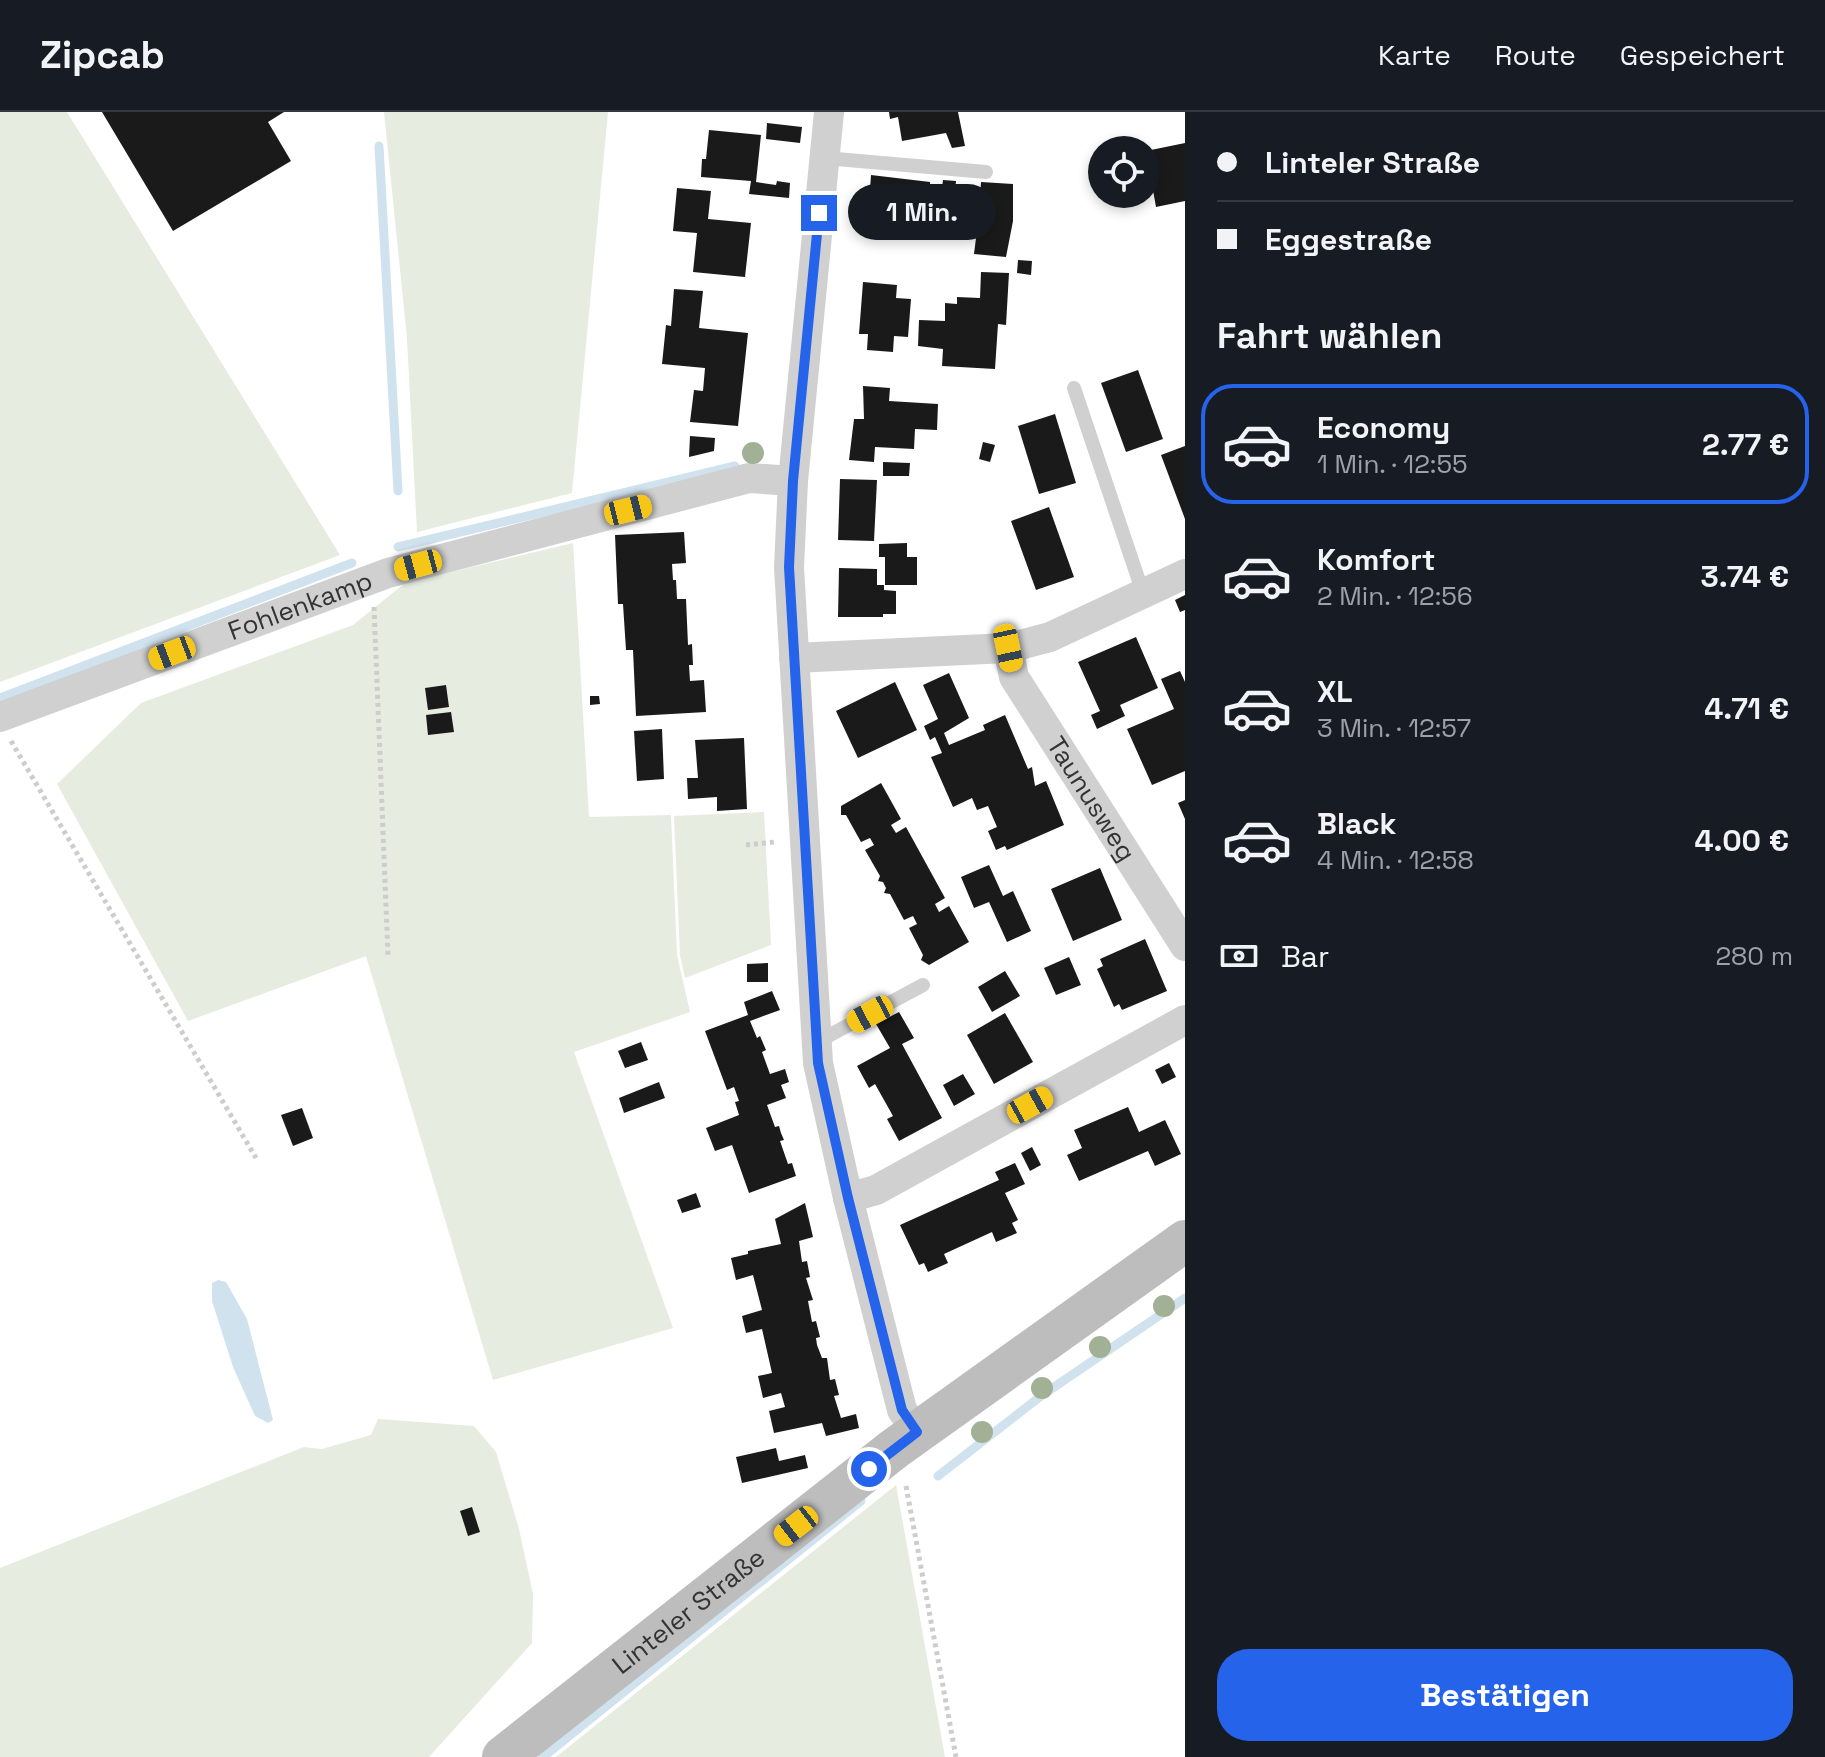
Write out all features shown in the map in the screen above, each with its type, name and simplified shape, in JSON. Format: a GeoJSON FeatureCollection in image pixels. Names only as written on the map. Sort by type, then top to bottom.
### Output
{"type":"FeatureCollection","features":[{"type":"Feature","properties":{"kind":"street"},"geometry":{"type":"LineString","coordinates":[[829,112],[793,481],[789,567],[818,1063],[848,1198],[902,1410],[917,1432]]}},
{"type":"Feature","properties":{"kind":"street","name":"Fohlenkamp"},"geometry":{"type":"LineString","coordinates":[[4,727],[373,578],[749,478],[793,481]]}},
{"type":"Feature","properties":{"kind":"street"},"geometry":{"type":"LineString","coordinates":[[794,658],[1008,648],[1050,637],[1185,574]]}},
{"type":"Feature","properties":{"kind":"street","name":"Taunusweg"},"geometry":{"type":"LineString","coordinates":[[1008,648],[1014,677],[1185,946]]}},
{"type":"Feature","properties":{"kind":"street"},"geometry":{"type":"LineString","coordinates":[[848,1198],[876,1190],[1185,1020]]}},
{"type":"Feature","properties":{"kind":"street","name":"Linteler Straße"},"geometry":{"type":"LineString","coordinates":[[503,1757],[883,1457],[1185,1241]]}},
{"type":"Feature","properties":{"kind":"lane"},"geometry":{"type":"LineString","coordinates":[[825,158],[986,172]]}},
{"type":"Feature","properties":{"kind":"lane"},"geometry":{"type":"LineString","coordinates":[[1074,388],[1143,593]]}},
{"type":"Feature","properties":{"kind":"lane"},"geometry":{"type":"LineString","coordinates":[[817,1042],[923,985]]}},
{"type":"Feature","properties":{"kind":"path"},"geometry":{"type":"LineString","coordinates":[[373,578],[388,956]]}},
{"type":"Feature","properties":{"kind":"path"},"geometry":{"type":"LineString","coordinates":[[4,727],[256,1158]]}},
{"type":"Feature","properties":{"kind":"path"},"geometry":{"type":"LineString","coordinates":[[746,845],[764,843]]}},
{"type":"Feature","properties":{"kind":"path"},"geometry":{"type":"LineString","coordinates":[[883,1457],[904,1478],[956,1757]]}},
{"type":"Feature","properties":{"kind":"shaded area"},"geometry":{"type":"Polygon","coordinates":[[[0,112],[67,112],[340,555],[0,682],[0,112]]]}},
{"type":"Feature","properties":{"kind":"shaded area"},"geometry":{"type":"Polygon","coordinates":[[[384,112],[608,112],[572,493],[417,532],[407,338],[384,112]]]}},
{"type":"Feature","properties":{"kind":"shaded area"},"geometry":{"type":"Polygon","coordinates":[[[573,543],[589,817],[671,815],[677,955],[690,1012],[574,1052],[673,1328],[493,1380],[366,956],[188,1021],[57,784],[141,703],[353,625],[405,583],[573,543]]]}},
{"type":"Feature","properties":{"kind":"shaded area"},"geometry":{"type":"Polygon","coordinates":[[[764,812],[771,945],[685,978],[680,956],[674,816],[764,812]]]}},
{"type":"Feature","properties":{"kind":"shaded area"},"geometry":{"type":"Polygon","coordinates":[[[378,1419],[474,1426],[496,1452],[519,1529],[533,1594],[532,1643],[429,1757],[0,1757],[0,1568],[304,1447],[322,1449],[371,1435],[378,1419]]]}},
{"type":"Feature","properties":{"kind":"shaded area"},"geometry":{"type":"Polygon","coordinates":[[[896,1485],[945,1757],[556,1757],[896,1485]]]}},
{"type":"Feature","properties":{"kind":"water"},"geometry":{"type":"Polygon","coordinates":[[[218,1280],[226,1282],[247,1319],[273,1420],[268,1423],[255,1416],[233,1367],[212,1301],[212,1283],[218,1280]]]}},
{"type":"Feature","properties":{"kind":"building"},"geometry":{"type":"Polygon","coordinates":[[[102,112],[284,112],[268,122],[291,161],[173,231],[102,112]]]}},
{"type":"Feature","properties":{"kind":"building"},"geometry":{"type":"Polygon","coordinates":[[[889,112],[958,112],[965,146],[952,148],[946,133],[902,141],[898,117],[890,119],[889,112]]]}},
{"type":"Feature","properties":{"kind":"building"},"geometry":{"type":"Polygon","coordinates":[[[767,123],[802,127],[800,143],[766,139],[767,123]]]}},
{"type":"Feature","properties":{"kind":"building"},"geometry":{"type":"Polygon","coordinates":[[[709,130],[761,135],[756,182],[776,185],[777,181],[790,183],[789,198],[749,194],[751,181],[701,177],[709,130]]]}},
{"type":"Feature","properties":{"kind":"building"},"geometry":{"type":"Polygon","coordinates":[[[1185,143],[1185,201],[1160,206],[1160,148],[1185,143]]]}},
{"type":"Feature","properties":{"kind":"building"},"geometry":{"type":"Polygon","coordinates":[[[871,175],[930,182],[930,204],[935,204],[933,234],[897,231],[898,222],[868,220],[871,175]]]}},
{"type":"Feature","properties":{"kind":"building"},"geometry":{"type":"Polygon","coordinates":[[[943,180],[956,181],[954,205],[940,203],[943,180]]]}},
{"type":"Feature","properties":{"kind":"building"},"geometry":{"type":"Polygon","coordinates":[[[981,182],[1013,184],[1013,221],[1006,257],[974,254],[976,238],[971,238],[974,197],[980,197],[981,182]]]}},
{"type":"Feature","properties":{"kind":"building"},"geometry":{"type":"Polygon","coordinates":[[[677,188],[711,191],[708,219],[751,223],[745,277],[693,272],[697,233],[673,231],[677,188]]]}},
{"type":"Feature","properties":{"kind":"building"},"geometry":{"type":"Polygon","coordinates":[[[1018,260],[1032,261],[1031,275],[1017,273],[1018,260]]]}},
{"type":"Feature","properties":{"kind":"building"},"geometry":{"type":"Polygon","coordinates":[[[981,272],[1009,273],[1006,325],[998,324],[995,369],[942,366],[943,349],[918,346],[919,320],[945,321],[945,303],[957,304],[957,297],[980,298],[981,272]]]}},
{"type":"Feature","properties":{"kind":"building"},"geometry":{"type":"Polygon","coordinates":[[[863,282],[897,285],[896,298],[911,299],[908,337],[894,336],[893,352],[867,350],[868,334],[859,334],[863,282]]]}},
{"type":"Feature","properties":{"kind":"building"},"geometry":{"type":"Polygon","coordinates":[[[674,289],[703,291],[699,328],[748,333],[738,426],[690,422],[694,390],[703,391],[705,368],[662,364],[666,325],[671,326],[674,289]]]}},
{"type":"Feature","properties":{"kind":"building"},"geometry":{"type":"Polygon","coordinates":[[[1138,370],[1163,439],[1126,452],[1101,383],[1138,370]]]}},
{"type":"Feature","properties":{"kind":"building"},"geometry":{"type":"Polygon","coordinates":[[[863,386],[890,388],[889,401],[938,404],[937,430],[915,429],[914,449],[875,447],[874,462],[849,460],[854,419],[864,419],[863,386]]]}},
{"type":"Feature","properties":{"kind":"building"},"geometry":{"type":"Polygon","coordinates":[[[1055,414],[1076,483],[1039,494],[1018,426],[1055,414]]]}},
{"type":"Feature","properties":{"kind":"building"},"geometry":{"type":"Polygon","coordinates":[[[690,436],[715,438],[714,451],[689,457],[690,436]]]}},
{"type":"Feature","properties":{"kind":"building"},"geometry":{"type":"Polygon","coordinates":[[[983,442],[995,445],[990,462],[979,459],[983,442]]]}},
{"type":"Feature","properties":{"kind":"building"},"geometry":{"type":"Polygon","coordinates":[[[1185,446],[1185,519],[1161,455],[1185,446]]]}},
{"type":"Feature","properties":{"kind":"building"},"geometry":{"type":"Polygon","coordinates":[[[883,462],[910,463],[909,476],[883,476],[883,462]]]}},
{"type":"Feature","properties":{"kind":"building"},"geometry":{"type":"Polygon","coordinates":[[[840,479],[877,480],[874,541],[838,540],[840,479]]]}},
{"type":"Feature","properties":{"kind":"building"},"geometry":{"type":"Polygon","coordinates":[[[1049,507],[1074,577],[1036,590],[1011,521],[1049,507]]]}},
{"type":"Feature","properties":{"kind":"building"},"geometry":{"type":"Polygon","coordinates":[[[684,532],[686,563],[672,564],[673,580],[676,580],[677,599],[686,599],[688,645],[692,644],[690,681],[704,680],[706,712],[636,716],[633,650],[626,650],[623,604],[618,604],[615,535],[684,532]]]}},
{"type":"Feature","properties":{"kind":"building"},"geometry":{"type":"Polygon","coordinates":[[[907,543],[907,557],[917,557],[917,585],[885,585],[885,557],[879,557],[879,544],[907,543]]]}},
{"type":"Feature","properties":{"kind":"building"},"geometry":{"type":"Polygon","coordinates":[[[839,568],[877,569],[877,585],[884,585],[884,590],[896,591],[896,614],[838,617],[839,568]]]}},
{"type":"Feature","properties":{"kind":"building"},"geometry":{"type":"Polygon","coordinates":[[[1185,595],[1185,610],[1180,612],[1175,600],[1185,595]]]}},
{"type":"Feature","properties":{"kind":"building"},"geometry":{"type":"Polygon","coordinates":[[[1136,637],[1158,688],[1120,705],[1125,716],[1097,729],[1091,715],[1100,711],[1078,662],[1136,637]]]}},
{"type":"Feature","properties":{"kind":"building"},"geometry":{"type":"Polygon","coordinates":[[[1180,671],[1185,682],[1185,771],[1152,785],[1127,729],[1174,709],[1161,679],[1180,671]]]}},
{"type":"Feature","properties":{"kind":"building"},"geometry":{"type":"Polygon","coordinates":[[[949,673],[969,718],[944,733],[949,745],[985,730],[983,725],[1005,715],[1028,769],[1032,767],[1035,786],[1046,781],[1064,825],[1007,850],[1005,846],[996,850],[988,831],[997,827],[988,806],[977,810],[972,798],[953,807],[931,757],[942,753],[935,737],[930,740],[924,726],[938,719],[923,685],[949,673]]]}},
{"type":"Feature","properties":{"kind":"building"},"geometry":{"type":"Polygon","coordinates":[[[895,682],[917,730],[858,758],[836,711],[895,682]]]}},
{"type":"Feature","properties":{"kind":"building"},"geometry":{"type":"Polygon","coordinates":[[[446,685],[449,707],[428,710],[425,688],[446,685]]]}},
{"type":"Feature","properties":{"kind":"building"},"geometry":{"type":"Polygon","coordinates":[[[590,696],[599,696],[600,704],[590,705],[590,696]]]}},
{"type":"Feature","properties":{"kind":"building"},"geometry":{"type":"Polygon","coordinates":[[[451,712],[454,732],[428,735],[426,715],[451,712]]]}},
{"type":"Feature","properties":{"kind":"building"},"geometry":{"type":"Polygon","coordinates":[[[662,729],[664,779],[637,781],[634,731],[662,729]]]}},
{"type":"Feature","properties":{"kind":"building"},"geometry":{"type":"Polygon","coordinates":[[[744,738],[747,809],[717,811],[717,797],[688,799],[687,778],[698,778],[695,740],[744,738]]]}},
{"type":"Feature","properties":{"kind":"building"},"geometry":{"type":"Polygon","coordinates":[[[881,783],[901,819],[891,825],[896,833],[906,827],[945,898],[935,904],[939,912],[949,906],[969,942],[929,965],[921,960],[923,955],[909,928],[917,924],[913,916],[904,920],[890,894],[884,893],[886,888],[883,882],[878,881],[880,876],[865,850],[874,845],[870,838],[861,842],[846,815],[841,815],[841,806],[881,783]]]}},
{"type":"Feature","properties":{"kind":"building"},"geometry":{"type":"Polygon","coordinates":[[[1185,800],[1185,819],[1178,803],[1185,800]]]}},
{"type":"Feature","properties":{"kind":"building"},"geometry":{"type":"Polygon","coordinates":[[[989,865],[1003,896],[1013,891],[1031,931],[1007,942],[989,902],[974,908],[961,877],[989,865]]]}},
{"type":"Feature","properties":{"kind":"building"},"geometry":{"type":"Polygon","coordinates":[[[1100,868],[1122,920],[1073,941],[1051,889],[1100,868]]]}},
{"type":"Feature","properties":{"kind":"building"},"geometry":{"type":"Polygon","coordinates":[[[1145,939],[1167,991],[1122,1010],[1119,1004],[1114,1007],[1097,969],[1103,966],[1100,959],[1145,939]]]}},
{"type":"Feature","properties":{"kind":"building"},"geometry":{"type":"Polygon","coordinates":[[[1069,957],[1081,985],[1056,995],[1044,968],[1069,957]]]}},
{"type":"Feature","properties":{"kind":"building"},"geometry":{"type":"Polygon","coordinates":[[[768,963],[768,982],[747,982],[747,964],[768,963]]]}},
{"type":"Feature","properties":{"kind":"building"},"geometry":{"type":"Polygon","coordinates":[[[1005,971],[1020,996],[992,1012],[978,987],[1005,971]]]}},
{"type":"Feature","properties":{"kind":"building"},"geometry":{"type":"Polygon","coordinates":[[[772,991],[780,1010],[750,1021],[766,1050],[762,1052],[770,1074],[785,1069],[789,1082],[781,1085],[786,1098],[767,1105],[775,1127],[779,1126],[784,1140],[780,1141],[796,1176],[749,1193],[732,1145],[715,1151],[706,1128],[739,1115],[735,1102],[739,1101],[734,1087],[727,1090],[705,1031],[748,1015],[744,1002],[772,991]]]}},
{"type":"Feature","properties":{"kind":"building"},"geometry":{"type":"Polygon","coordinates":[[[899,1012],[914,1038],[902,1044],[942,1118],[899,1141],[887,1119],[893,1116],[875,1084],[869,1088],[857,1066],[890,1048],[876,1024],[899,1012]]]}},
{"type":"Feature","properties":{"kind":"building"},"geometry":{"type":"Polygon","coordinates":[[[1005,1013],[1033,1062],[994,1084],[967,1035],[1005,1013]]]}},
{"type":"Feature","properties":{"kind":"building"},"geometry":{"type":"Polygon","coordinates":[[[641,1042],[648,1060],[625,1068],[618,1051],[641,1042]]]}},
{"type":"Feature","properties":{"kind":"building"},"geometry":{"type":"Polygon","coordinates":[[[1169,1063],[1176,1077],[1162,1084],[1155,1070],[1169,1063]]]}},
{"type":"Feature","properties":{"kind":"building"},"geometry":{"type":"Polygon","coordinates":[[[963,1074],[975,1094],[954,1106],[943,1085],[963,1074]]]}},
{"type":"Feature","properties":{"kind":"building"},"geometry":{"type":"Polygon","coordinates":[[[659,1082],[665,1098],[624,1113],[619,1098],[659,1082]]]}},
{"type":"Feature","properties":{"kind":"building"},"geometry":{"type":"Polygon","coordinates":[[[1128,1107],[1139,1132],[1165,1120],[1181,1154],[1155,1166],[1148,1151],[1079,1181],[1067,1155],[1082,1148],[1074,1130],[1128,1107]]]}},
{"type":"Feature","properties":{"kind":"building"},"geometry":{"type":"Polygon","coordinates":[[[302,1108],[313,1138],[293,1146],[281,1115],[302,1108]]]}},
{"type":"Feature","properties":{"kind":"building"},"geometry":{"type":"Polygon","coordinates":[[[1032,1147],[1041,1165],[1030,1171],[1021,1153],[1032,1147]]]}},
{"type":"Feature","properties":{"kind":"building"},"geometry":{"type":"Polygon","coordinates":[[[1015,1163],[1025,1184],[1005,1193],[1018,1220],[1012,1223],[1017,1233],[996,1242],[992,1232],[944,1254],[948,1263],[928,1272],[924,1263],[919,1265],[900,1225],[999,1180],[995,1172],[1015,1163]]]}},
{"type":"Feature","properties":{"kind":"building"},"geometry":{"type":"Polygon","coordinates":[[[696,1193],[701,1207],[682,1213],[677,1200],[696,1193]]]}},
{"type":"Feature","properties":{"kind":"building"},"geometry":{"type":"Polygon","coordinates":[[[805,1203],[813,1237],[799,1241],[802,1262],[807,1261],[810,1277],[806,1278],[813,1300],[808,1301],[812,1322],[816,1321],[820,1337],[816,1338],[817,1345],[822,1358],[827,1358],[830,1380],[835,1379],[839,1395],[834,1396],[841,1418],[856,1414],[859,1428],[826,1436],[822,1423],[774,1433],[769,1411],[785,1407],[781,1393],[763,1398],[758,1376],[772,1373],[762,1329],[746,1333],[742,1316],[762,1310],[753,1275],[736,1280],[731,1258],[781,1244],[775,1219],[805,1203]]]}},
{"type":"Feature","properties":{"kind":"building"},"geometry":{"type":"Polygon","coordinates":[[[776,1448],[779,1461],[805,1455],[808,1468],[742,1483],[736,1457],[776,1448]]]}},
{"type":"Feature","properties":{"kind":"building"},"geometry":{"type":"Polygon","coordinates":[[[472,1507],[480,1532],[468,1536],[460,1511],[472,1507]]]}},
{"type":"Feature","properties":{"kind":"waterway"},"geometry":{"type":"LineString","coordinates":[[379,146],[398,491]]}},
{"type":"Feature","properties":{"kind":"waterway"},"geometry":{"type":"LineString","coordinates":[[398,547],[735,466]]}},
{"type":"Feature","properties":{"kind":"waterway"},"geometry":{"type":"LineString","coordinates":[[0,698],[352,563]]}},
{"type":"Feature","properties":{"kind":"waterway"},"geometry":{"type":"LineString","coordinates":[[938,1476],[1041,1396],[1185,1298]]}},
{"type":"Feature","properties":{"kind":"waterway"},"geometry":{"type":"LineString","coordinates":[[543,1757],[861,1501]]}},
{"type":"Feature","properties":{"kind":"route"},"geometry":{"type":"LineString","coordinates":[[819,213],[793,481],[789,567],[818,1063],[848,1198],[902,1410],[917,1432],[869,1469]]}}]}
